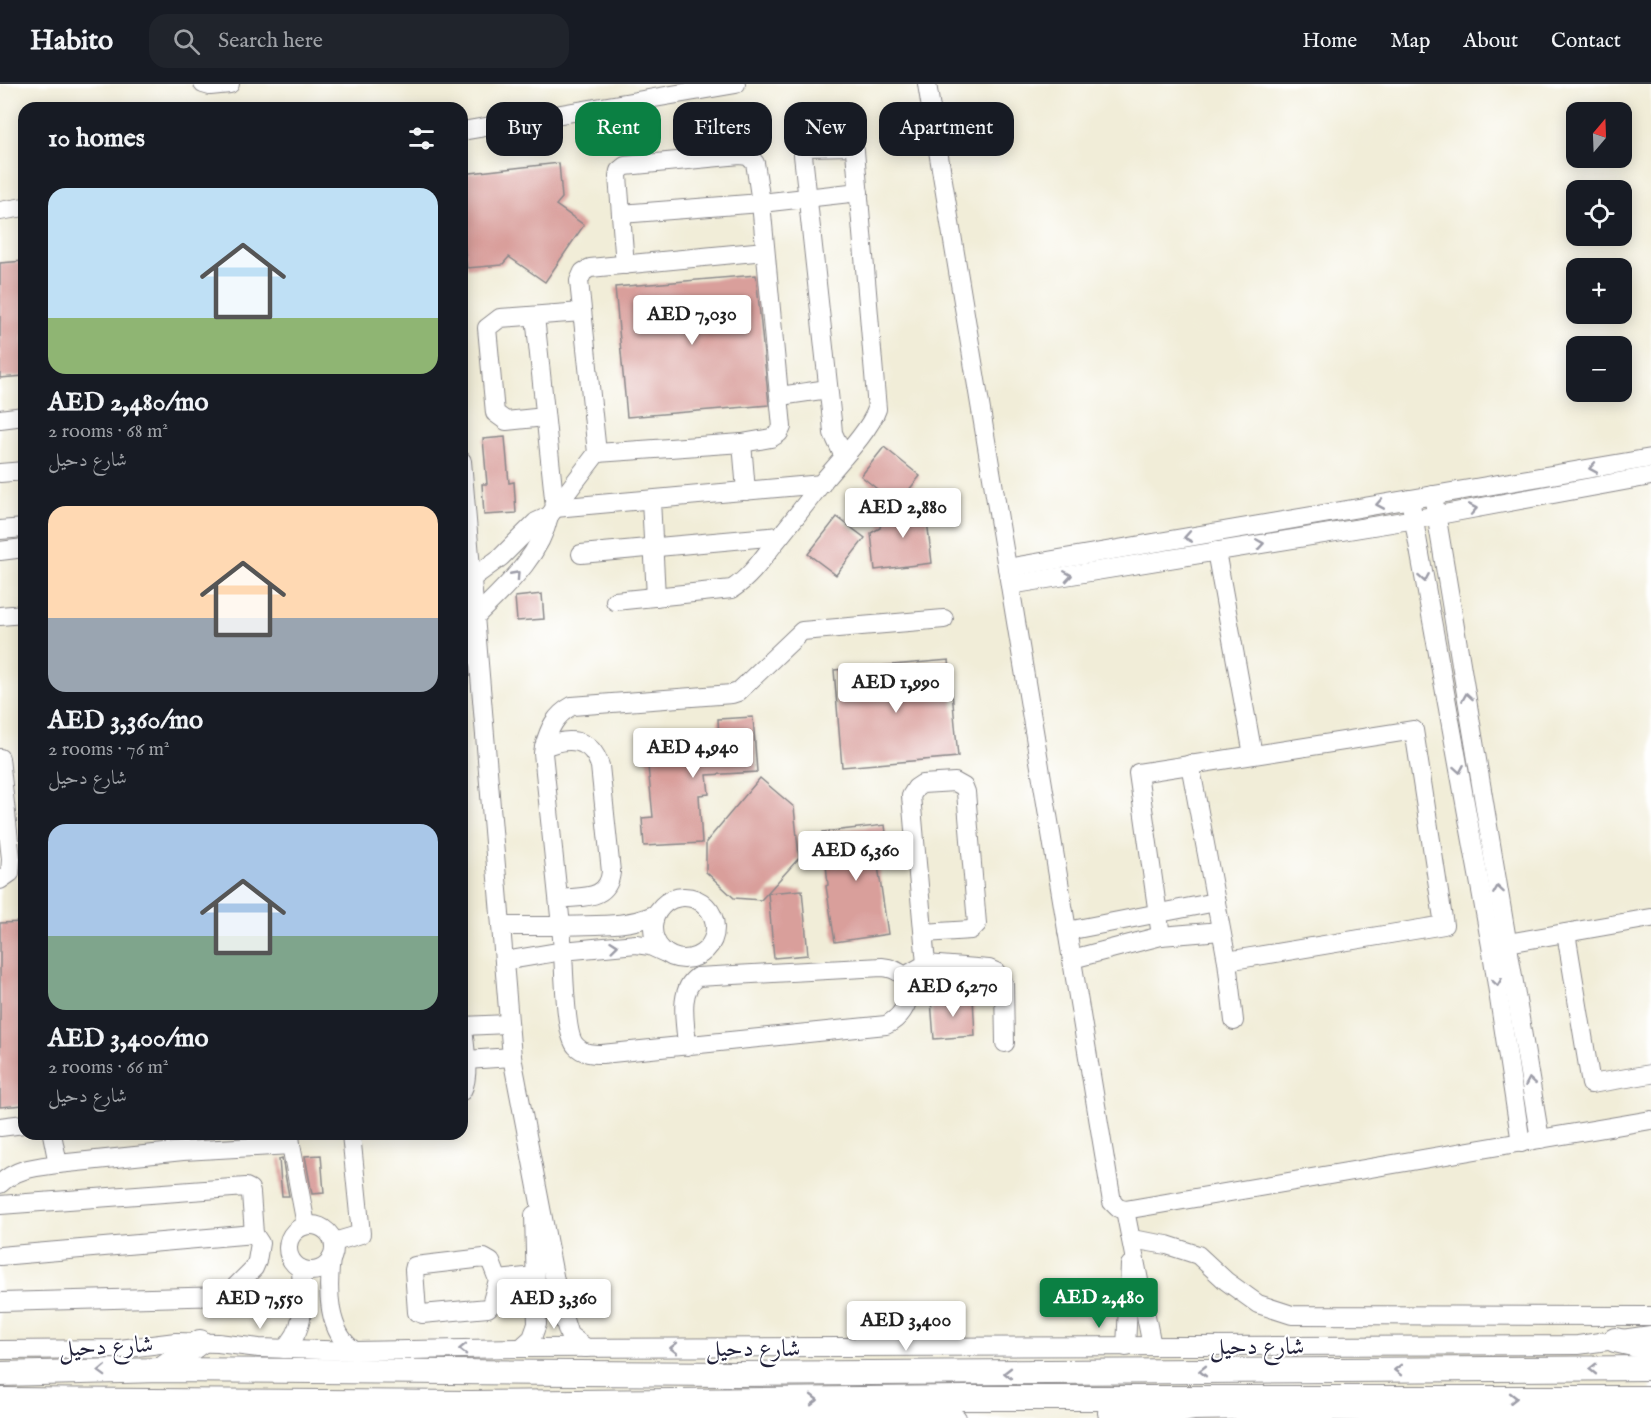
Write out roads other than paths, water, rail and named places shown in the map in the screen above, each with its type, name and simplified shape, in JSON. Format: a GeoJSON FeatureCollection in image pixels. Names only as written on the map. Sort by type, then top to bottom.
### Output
{"type":"FeatureCollection","features":[{"type":"Feature","properties":{"kind":"main road"},"geometry":{"type":"LineString","coordinates":[[1615,1340],[1651,1348]]}},
{"type":"Feature","properties":{"kind":"main road"},"geometry":{"type":"LineString","coordinates":[[161,1370],[201,1342]]}},
{"type":"Feature","properties":{"kind":"main road","name":"شارع دحيل"},"geometry":{"type":"LineString","coordinates":[[0,1374],[161,1370],[745,1374],[1651,1368]]}},
{"type":"Feature","properties":{"kind":"main road"},"geometry":{"type":"LineString","coordinates":[[0,1400],[961,1408],[1651,1398]]}},
{"type":"Feature","properties":{"kind":"main road"},"geometry":{"type":"LineString","coordinates":[[167,1400],[208,1415]]}},
{"type":"Feature","properties":{"kind":"main road"},"geometry":{"type":"LineString","coordinates":[[961,1408],[1154,1417]]}},
{"type":"Feature","properties":{"kind":"street"},"geometry":{"type":"LineString","coordinates":[[203,84],[210,86],[230,84]]}},
{"type":"Feature","properties":{"kind":"street"},"geometry":{"type":"LineString","coordinates":[[468,130],[736,84]]}},
{"type":"Feature","properties":{"kind":"street"},"geometry":{"type":"LineString","coordinates":[[927,84],[1112,1202],[1118,1208],[1125,1209],[1651,1120]]}},
{"type":"Feature","properties":{"kind":"street"},"geometry":{"type":"LineString","coordinates":[[615,601],[732,589],[750,574],[844,457],[874,418],[877,409],[855,151],[851,146],[807,147],[803,155],[833,433],[844,457]]}},
{"type":"Feature","properties":{"kind":"street"},"geometry":{"type":"LineString","coordinates":[[597,453],[742,443],[771,438],[779,433],[783,419],[761,203],[755,163],[748,156],[625,166],[619,171],[625,264]]}},
{"type":"Feature","properties":{"kind":"street"},"geometry":{"type":"LineString","coordinates":[[621,213],[761,203],[859,192]]}},
{"type":"Feature","properties":{"kind":"street"},"geometry":{"type":"LineString","coordinates":[[0,211],[18,208]]}},
{"type":"Feature","properties":{"kind":"street"},"geometry":{"type":"LineString","coordinates":[[475,617],[520,571],[546,529],[552,512],[597,453],[579,281],[583,272],[590,268],[765,251]]}},
{"type":"Feature","properties":{"kind":"street"},"geometry":{"type":"LineString","coordinates":[[545,417],[506,421],[495,413],[487,328],[500,318],[582,312]]}},
{"type":"Feature","properties":{"kind":"street"},"geometry":{"type":"LineString","coordinates":[[535,316],[552,512]]}},
{"type":"Feature","properties":{"kind":"street"},"geometry":{"type":"LineString","coordinates":[[780,396],[828,389]]}},
{"type":"Feature","properties":{"kind":"street"},"geometry":{"type":"LineString","coordinates":[[0,419],[18,417]]}},
{"type":"Feature","properties":{"kind":"street"},"geometry":{"type":"LineString","coordinates":[[742,443],[746,491]]}},
{"type":"Feature","properties":{"kind":"street"},"geometry":{"type":"LineString","coordinates":[[1009,577],[1410,499],[1651,459]]}},
{"type":"Feature","properties":{"kind":"street"},"geometry":{"type":"LineString","coordinates":[[0,473],[18,472]]}},
{"type":"Feature","properties":{"kind":"street"},"geometry":{"type":"LineString","coordinates":[[1009,577],[1216,551],[1437,515],[1651,476]]}},
{"type":"Feature","properties":{"kind":"street"},"geometry":{"type":"LineString","coordinates":[[471,579],[501,557],[536,522],[552,512],[822,484]]}},
{"type":"Feature","properties":{"kind":"street"},"geometry":{"type":"LineString","coordinates":[[1433,495],[1499,945],[1521,1143]]}},
{"type":"Feature","properties":{"kind":"street"},"geometry":{"type":"LineString","coordinates":[[1410,499],[1540,1139]]}},
{"type":"Feature","properties":{"kind":"street"},"geometry":{"type":"LineString","coordinates":[[651,500],[656,597]]}},
{"type":"Feature","properties":{"kind":"street"},"geometry":{"type":"LineString","coordinates":[[0,530],[18,528]]}},
{"type":"Feature","properties":{"kind":"street"},"geometry":{"type":"LineString","coordinates":[[581,554],[780,536]]}},
{"type":"Feature","properties":{"kind":"street"},"geometry":{"type":"LineString","coordinates":[[468,547],[512,1057],[565,1327],[575,1341],[586,1348]]}},
{"type":"Feature","properties":{"kind":"street"},"geometry":{"type":"LineString","coordinates":[[0,551],[18,549]]}},
{"type":"Feature","properties":{"kind":"street"},"geometry":{"type":"LineString","coordinates":[[1216,551],[1253,755]]}},
{"type":"Feature","properties":{"kind":"street"},"geometry":{"type":"LineString","coordinates":[[0,616],[18,614]]}},
{"type":"Feature","properties":{"kind":"street"},"geometry":{"type":"LineString","coordinates":[[687,1046],[686,989],[697,977],[882,967],[897,970],[905,976],[908,988],[905,1009],[899,1017],[886,1025],[687,1046],[592,1054],[575,1046],[569,1032],[559,899],[543,753],[549,731],[558,715],[572,706],[738,692],[802,631],[944,619]]}},
{"type":"Feature","properties":{"kind":"street"},"geometry":{"type":"LineString","coordinates":[[1161,936],[1138,772],[1414,730],[1444,925],[1227,961]]}},
{"type":"Feature","properties":{"kind":"street"},"geometry":{"type":"LineString","coordinates":[[544,747],[561,740],[572,740],[591,749],[597,758],[600,766],[611,872],[608,886],[597,895],[559,899]]}},
{"type":"Feature","properties":{"kind":"street"},"geometry":{"type":"LineString","coordinates":[[0,758],[11,859],[10,873],[0,880]]}},
{"type":"Feature","properties":{"kind":"street"},"geometry":{"type":"LineString","coordinates":[[1190,764],[1227,961],[1234,1021]]}},
{"type":"Feature","properties":{"kind":"street"},"geometry":{"type":"LineString","coordinates":[[924,933],[970,930],[977,924],[966,792],[964,787],[955,782],[922,784],[911,796],[926,964]]}},
{"type":"Feature","properties":{"kind":"street"},"geometry":{"type":"LineString","coordinates":[[504,961],[563,951],[636,944],[651,946],[674,959],[687,960],[700,956],[710,947],[715,935],[715,921],[710,909],[700,901],[687,896],[674,898],[662,904],[654,915],[652,928],[655,942],[663,952]]}},
{"type":"Feature","properties":{"kind":"street"},"geometry":{"type":"LineString","coordinates":[[1067,931],[1216,902]]}},
{"type":"Feature","properties":{"kind":"street"},"geometry":{"type":"LineString","coordinates":[[502,926],[622,925],[639,922],[654,915]]}},
{"type":"Feature","properties":{"kind":"street"},"geometry":{"type":"LineString","coordinates":[[1499,945],[1651,918]]}},
{"type":"Feature","properties":{"kind":"street"},"geometry":{"type":"LineString","coordinates":[[1072,959],[1161,936],[1221,930]]}},
{"type":"Feature","properties":{"kind":"street"},"geometry":{"type":"LineString","coordinates":[[1566,933],[1591,1084],[1651,1074]]}},
{"type":"Feature","properties":{"kind":"street"},"geometry":{"type":"LineString","coordinates":[[700,956],[717,975]]}},
{"type":"Feature","properties":{"kind":"street"},"geometry":{"type":"LineString","coordinates":[[905,976],[926,964],[989,969],[996,972],[1004,984],[1005,1042]]}},
{"type":"Feature","properties":{"kind":"street"},"geometry":{"type":"LineString","coordinates":[[468,1026],[508,1024]]}},
{"type":"Feature","properties":{"kind":"street"},"geometry":{"type":"LineString","coordinates":[[468,1060],[512,1057]]}},
{"type":"Feature","properties":{"kind":"street"},"geometry":{"type":"LineString","coordinates":[[0,1127],[18,1125]]}},
{"type":"Feature","properties":{"kind":"street"},"geometry":{"type":"LineString","coordinates":[[53,1140],[58,1164]]}},
{"type":"Feature","properties":{"kind":"street"},"geometry":{"type":"LineString","coordinates":[[0,1184],[25,1169],[282,1140]]}},
{"type":"Feature","properties":{"kind":"street"},"geometry":{"type":"LineString","coordinates":[[291,1140],[306,1225]]}},
{"type":"Feature","properties":{"kind":"street"},"geometry":{"type":"LineString","coordinates":[[352,1140],[362,1234],[332,1251],[318,1270],[301,1269],[291,1259],[288,1245],[294,1232],[306,1225],[321,1227],[331,1236],[332,1251],[329,1281],[336,1326],[344,1343],[355,1351]]}},
{"type":"Feature","properties":{"kind":"street"},"geometry":{"type":"LineString","coordinates":[[521,1348],[532,1338],[537,1324],[533,1166]]}},
{"type":"Feature","properties":{"kind":"street"},"geometry":{"type":"LineString","coordinates":[[0,1205],[246,1187],[251,1193],[258,1261],[231,1293],[222,1297],[0,1302]]}},
{"type":"Feature","properties":{"kind":"street"},"geometry":{"type":"LineString","coordinates":[[1125,1209],[1152,1346]]}},
{"type":"Feature","properties":{"kind":"street"},"geometry":{"type":"LineString","coordinates":[[0,1256],[257,1238],[288,1245]]}},
{"type":"Feature","properties":{"kind":"street"},"geometry":{"type":"LineString","coordinates":[[1131,1239],[1167,1245],[1198,1254],[1226,1281],[1258,1304],[1292,1316],[1651,1316]]}},
{"type":"Feature","properties":{"kind":"street"},"geometry":{"type":"LineString","coordinates":[[1126,1347],[1131,1239]]}},
{"type":"Feature","properties":{"kind":"street"},"geometry":{"type":"LineString","coordinates":[[484,1258],[491,1262],[498,1280],[490,1308],[422,1314],[417,1312],[415,1266],[484,1258]]}},
{"type":"Feature","properties":{"kind":"street"},"geometry":{"type":"LineString","coordinates":[[284,1349],[294,1338],[301,1322],[301,1269]]}},
{"type":"Feature","properties":{"kind":"street"},"geometry":{"type":"LineString","coordinates":[[498,1280],[535,1276]]}},
{"type":"Feature","properties":{"kind":"street"},"geometry":{"type":"LineString","coordinates":[[1128,1316],[1146,1315]]}},
{"type":"Feature","properties":{"kind":"street","name":"شارع دحيل"},"geometry":{"type":"LineString","coordinates":[[0,1350],[120,1349],[176,1342],[355,1351],[521,1348],[1578,1345],[1651,1335]]}},
{"type":"Feature","properties":{"kind":"street"},"geometry":{"type":"LineString","coordinates":[[0,1415],[456,1418],[901,1416],[961,1408]]}},
{"type":"Feature","properties":{"kind":"street"},"geometry":{"type":"LineString","coordinates":[[1154,1417],[1248,1414],[1651,1417]]}}]}
